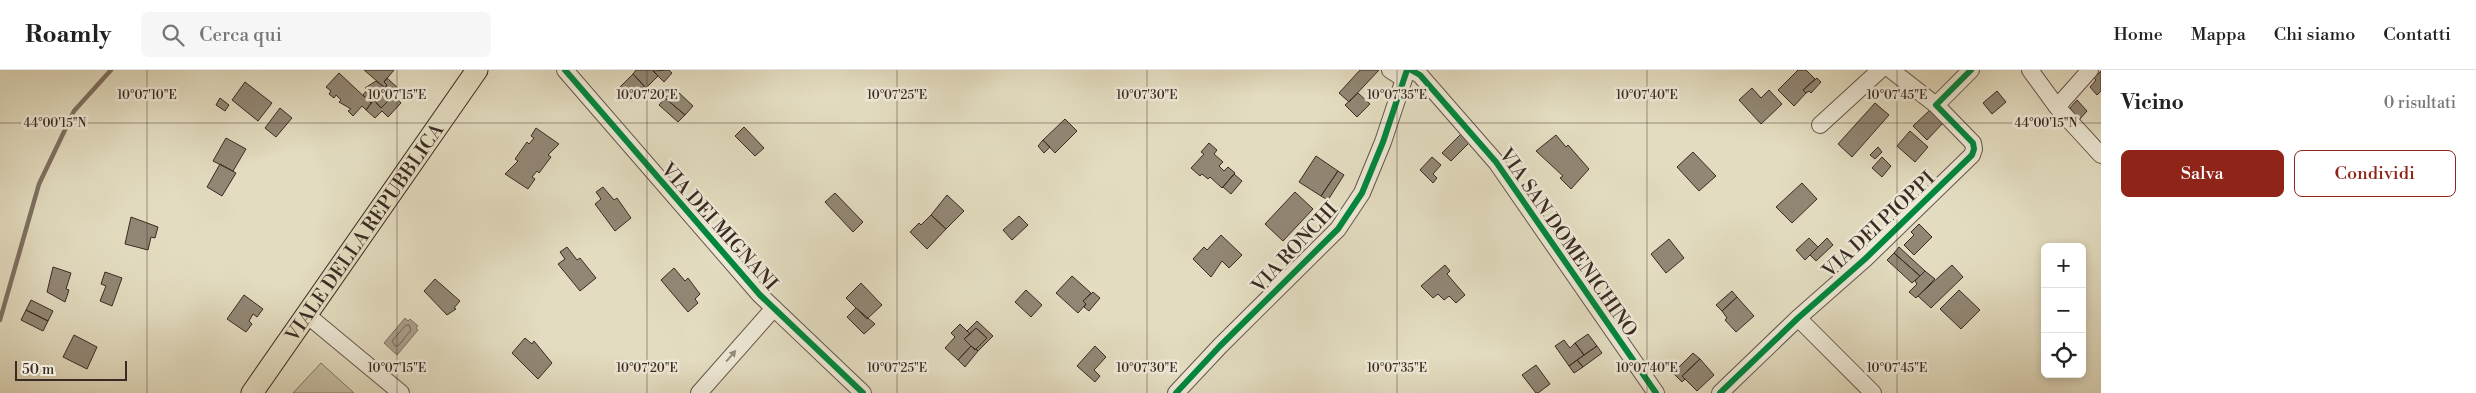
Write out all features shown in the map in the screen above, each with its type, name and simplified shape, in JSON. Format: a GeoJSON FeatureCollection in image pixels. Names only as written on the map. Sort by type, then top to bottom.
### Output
{"type":"FeatureCollection","features":[{"type":"Feature","properties":{"kind":"main road","name":"VIALE DELLA REPUBBLICA"},"geometry":{"type":"LineString","coordinates":[[252,393],[477,70]]}},
{"type":"Feature","properties":{"kind":"street","name":"VIA DEI MIGNANI"},"geometry":{"type":"LineString","coordinates":[[565,70],[642,162],[760,295],[863,393]]}},
{"type":"Feature","properties":{"kind":"street","name":"VIA SAN DOMENICHINO"},"geometry":{"type":"LineString","coordinates":[[1390,70],[1420,75],[1496,162],[1656,393]]}},
{"type":"Feature","properties":{"kind":"street"},"geometry":{"type":"LineString","coordinates":[[1820,125],[1880,70]]}},
{"type":"Feature","properties":{"kind":"street","name":"VIA DEI PIOPPI"},"geometry":{"type":"LineString","coordinates":[[1720,393],[1798,318],[1865,259],[1972,155],[1973,143],[1936,105],[1891,70]]}},
{"type":"Feature","properties":{"kind":"street"},"geometry":{"type":"LineString","coordinates":[[1936,105],[1972,70]]}},
{"type":"Feature","properties":{"kind":"street"},"geometry":{"type":"LineString","coordinates":[[2030,70],[2057,108],[2101,155]]}},
{"type":"Feature","properties":{"kind":"street"},"geometry":{"type":"LineString","coordinates":[[2057,108],[2090,70]]}},
{"type":"Feature","properties":{"kind":"street","name":"VIA RONCHI"},"geometry":{"type":"LineString","coordinates":[[1176,393],[1220,346],[1338,229],[1362,192],[1383,142],[1407,73]]}},
{"type":"Feature","properties":{"kind":"street"},"geometry":{"type":"LineString","coordinates":[[700,393],[774,308]]}},
{"type":"Feature","properties":{"kind":"street"},"geometry":{"type":"LineString","coordinates":[[307,315],[401,393]]}},
{"type":"Feature","properties":{"kind":"street"},"geometry":{"type":"LineString","coordinates":[[1798,318],[1873,393]]}},
{"type":"Feature","properties":{"kind":"shaded area"},"geometry":{"type":"Polygon","coordinates":[[[321,363],[354,393],[293,393],[321,363]]]}},
{"type":"Feature","properties":{"kind":"water"},"geometry":{"type":"Polygon","coordinates":[[[405,318],[408,321],[410,319],[418,326],[416,328],[418,330],[397,355],[384,343],[405,318]]]}},
{"type":"Feature","properties":{"kind":"building"},"geometry":{"type":"Polygon","coordinates":[[[364,70],[394,70],[384,82],[387,85],[385,88],[364,70]]]}},
{"type":"Feature","properties":{"kind":"building"},"geometry":{"type":"Polygon","coordinates":[[[636,70],[653,70],[658,76],[646,88],[633,74],[636,70]]]}},
{"type":"Feature","properties":{"kind":"building"},"geometry":{"type":"Polygon","coordinates":[[[669,70],[672,73],[664,82],[653,71],[669,70]]]}},
{"type":"Feature","properties":{"kind":"building"},"geometry":{"type":"Polygon","coordinates":[[[1360,70],[1379,70],[1349,102],[1339,93],[1360,70]]]}},
{"type":"Feature","properties":{"kind":"building"},"geometry":{"type":"Polygon","coordinates":[[[1798,70],[1806,70],[1815,79],[1803,90],[1806,93],[1794,106],[1778,90],[1798,70]]]}},
{"type":"Feature","properties":{"kind":"building"},"geometry":{"type":"Polygon","coordinates":[[[2101,71],[2101,91],[2097,95],[2090,87],[2096,80],[2094,78],[2101,71]]]}},
{"type":"Feature","properties":{"kind":"building"},"geometry":{"type":"Polygon","coordinates":[[[339,73],[371,103],[366,110],[362,106],[353,116],[348,111],[351,109],[339,102],[341,100],[336,95],[334,98],[329,94],[331,91],[326,87],[339,73]]]}},
{"type":"Feature","properties":{"kind":"building"},"geometry":{"type":"Polygon","coordinates":[[[633,74],[644,86],[631,99],[619,88],[633,74]]]}},
{"type":"Feature","properties":{"kind":"building"},"geometry":{"type":"Polygon","coordinates":[[[387,78],[400,90],[395,96],[401,103],[388,117],[382,111],[375,118],[366,110],[374,100],[381,108],[391,98],[383,91],[387,85],[384,82],[387,78]]]}},
{"type":"Feature","properties":{"kind":"building"},"geometry":{"type":"Polygon","coordinates":[[[1817,78],[1821,82],[1811,93],[1809,91],[1806,93],[1803,90],[1817,78]]]}},
{"type":"Feature","properties":{"kind":"building"},"geometry":{"type":"Polygon","coordinates":[[[376,81],[385,88],[383,91],[391,98],[381,108],[374,100],[371,103],[363,95],[367,90],[365,88],[376,81]]]}},
{"type":"Feature","properties":{"kind":"building"},"geometry":{"type":"Polygon","coordinates":[[[245,82],[272,103],[258,121],[232,100],[245,82]]]}},
{"type":"Feature","properties":{"kind":"building"},"geometry":{"type":"Polygon","coordinates":[[[674,88],[693,106],[685,115],[665,98],[674,88]]]}},
{"type":"Feature","properties":{"kind":"building"},"geometry":{"type":"Polygon","coordinates":[[[1752,88],[1761,98],[1769,90],[1782,104],[1761,124],[1739,100],[1752,88]]]}},
{"type":"Feature","properties":{"kind":"building"},"geometry":{"type":"Polygon","coordinates":[[[1997,91],[2006,102],[1992,114],[1983,103],[1997,91]]]}},
{"type":"Feature","properties":{"kind":"building"},"geometry":{"type":"Polygon","coordinates":[[[1358,93],[1370,104],[1357,117],[1345,105],[1358,93]]]}},
{"type":"Feature","properties":{"kind":"building"},"geometry":{"type":"Polygon","coordinates":[[[220,98],[229,105],[225,111],[216,105],[220,98]]]}},
{"type":"Feature","properties":{"kind":"building"},"geometry":{"type":"Polygon","coordinates":[[[665,98],[685,115],[678,122],[659,105],[665,98]]]}},
{"type":"Feature","properties":{"kind":"building"},"geometry":{"type":"Polygon","coordinates":[[[2077,100],[2087,111],[2079,120],[2070,108],[2077,100]]]}},
{"type":"Feature","properties":{"kind":"building"},"geometry":{"type":"Polygon","coordinates":[[[1875,103],[1889,115],[1852,157],[1838,144],[1875,103]]]}},
{"type":"Feature","properties":{"kind":"building"},"geometry":{"type":"Polygon","coordinates":[[[280,108],[292,118],[276,137],[265,128],[280,108]]]}},
{"type":"Feature","properties":{"kind":"building"},"geometry":{"type":"Polygon","coordinates":[[[1930,110],[1943,123],[1927,140],[1913,126],[1930,110]]]}},
{"type":"Feature","properties":{"kind":"building"},"geometry":{"type":"Polygon","coordinates":[[[1065,119],[1077,131],[1055,153],[1043,140],[1065,119]]]}},
{"type":"Feature","properties":{"kind":"building"},"geometry":{"type":"Polygon","coordinates":[[[744,127],[764,148],[755,156],[735,136],[744,127]]]}},
{"type":"Feature","properties":{"kind":"building"},"geometry":{"type":"Polygon","coordinates":[[[536,128],[559,144],[548,155],[551,157],[539,173],[537,171],[532,177],[535,179],[528,189],[505,174],[518,161],[515,159],[527,142],[529,144],[534,138],[531,136],[536,128]]]}},
{"type":"Feature","properties":{"kind":"building"},"geometry":{"type":"Polygon","coordinates":[[[1910,131],[1928,147],[1915,162],[1897,146],[1910,131]]]}},
{"type":"Feature","properties":{"kind":"building"},"geometry":{"type":"Polygon","coordinates":[[[1461,134],[1469,143],[1451,161],[1442,153],[1461,134]]]}},
{"type":"Feature","properties":{"kind":"building"},"geometry":{"type":"Polygon","coordinates":[[[1556,135],[1566,147],[1568,145],[1589,169],[1571,189],[1560,178],[1563,176],[1536,151],[1556,135]]]}},
{"type":"Feature","properties":{"kind":"building"},"geometry":{"type":"Polygon","coordinates":[[[226,138],[246,149],[233,171],[213,161],[226,138]]]}},
{"type":"Feature","properties":{"kind":"building"},"geometry":{"type":"Polygon","coordinates":[[[1043,140],[1050,147],[1044,153],[1038,146],[1043,140]]]}},
{"type":"Feature","properties":{"kind":"building"},"geometry":{"type":"Polygon","coordinates":[[[1209,143],[1217,150],[1214,154],[1223,162],[1219,166],[1224,171],[1228,167],[1235,173],[1222,188],[1210,177],[1208,179],[1202,174],[1200,176],[1191,168],[1204,154],[1201,152],[1209,143]]]}},
{"type":"Feature","properties":{"kind":"building"},"geometry":{"type":"Polygon","coordinates":[[[1878,147],[1882,152],[1875,159],[1870,155],[1878,147]]]}},
{"type":"Feature","properties":{"kind":"building"},"geometry":{"type":"Polygon","coordinates":[[[1693,152],[1716,176],[1699,191],[1677,167],[1693,152]]]}},
{"type":"Feature","properties":{"kind":"building"},"geometry":{"type":"Polygon","coordinates":[[[1316,156],[1338,171],[1321,196],[1299,182],[1316,156]]]}},
{"type":"Feature","properties":{"kind":"building"},"geometry":{"type":"Polygon","coordinates":[[[1432,157],[1441,165],[1433,174],[1437,178],[1433,183],[1420,170],[1432,157]]]}},
{"type":"Feature","properties":{"kind":"building"},"geometry":{"type":"Polygon","coordinates":[[[1882,157],[1891,166],[1882,177],[1872,168],[1882,157]]]}},
{"type":"Feature","properties":{"kind":"building"},"geometry":{"type":"Polygon","coordinates":[[[220,164],[236,173],[222,196],[207,187],[220,164]]]}},
{"type":"Feature","properties":{"kind":"building"},"geometry":{"type":"Polygon","coordinates":[[[1338,171],[1344,175],[1328,200],[1321,196],[1338,171]]]}},
{"type":"Feature","properties":{"kind":"building"},"geometry":{"type":"Polygon","coordinates":[[[1234,174],[1242,181],[1231,194],[1223,187],[1234,174]]]}},
{"type":"Feature","properties":{"kind":"building"},"geometry":{"type":"Polygon","coordinates":[[[1802,183],[1817,199],[1792,223],[1776,207],[1802,183]]]}},
{"type":"Feature","properties":{"kind":"building"},"geometry":{"type":"Polygon","coordinates":[[[603,187],[614,200],[617,198],[631,218],[615,231],[595,204],[601,199],[596,192],[603,187]]]}},
{"type":"Feature","properties":{"kind":"building"},"geometry":{"type":"Polygon","coordinates":[[[1295,192],[1313,209],[1283,241],[1265,224],[1295,192]]]}},
{"type":"Feature","properties":{"kind":"building"},"geometry":{"type":"Polygon","coordinates":[[[835,193],[863,222],[853,232],[825,202],[835,193]]]}},
{"type":"Feature","properties":{"kind":"building"},"geometry":{"type":"Polygon","coordinates":[[[947,195],[964,211],[946,229],[931,215],[947,195]]]}},
{"type":"Feature","properties":{"kind":"building"},"geometry":{"type":"Polygon","coordinates":[[[931,215],[946,229],[927,249],[910,232],[931,215]]]}},
{"type":"Feature","properties":{"kind":"building"},"geometry":{"type":"Polygon","coordinates":[[[1019,216],[1028,225],[1012,240],[1003,230],[1019,216]]]}},
{"type":"Feature","properties":{"kind":"building"},"geometry":{"type":"Polygon","coordinates":[[[131,217],[158,227],[155,238],[151,237],[148,250],[125,244],[131,217]]]}},
{"type":"Feature","properties":{"kind":"building"},"geometry":{"type":"Polygon","coordinates":[[[1919,224],[1932,237],[1914,255],[1904,245],[1914,235],[1911,232],[1919,224]]]}},
{"type":"Feature","properties":{"kind":"building"},"geometry":{"type":"Polygon","coordinates":[[[1221,235],[1242,255],[1229,268],[1222,261],[1211,277],[1193,259],[1204,247],[1207,250],[1221,235]]]}},
{"type":"Feature","properties":{"kind":"building"},"geometry":{"type":"Polygon","coordinates":[[[1809,238],[1818,247],[1805,260],[1796,250],[1809,238]]]}},
{"type":"Feature","properties":{"kind":"building"},"geometry":{"type":"Polygon","coordinates":[[[1827,238],[1833,245],[1816,261],[1810,255],[1827,238]]]}},
{"type":"Feature","properties":{"kind":"building"},"geometry":{"type":"Polygon","coordinates":[[[1669,239],[1684,258],[1666,273],[1651,254],[1669,239]]]}},
{"type":"Feature","properties":{"kind":"building"},"geometry":{"type":"Polygon","coordinates":[[[567,247],[577,260],[580,258],[596,278],[580,291],[558,264],[565,259],[560,252],[567,247]]]}},
{"type":"Feature","properties":{"kind":"building"},"geometry":{"type":"Polygon","coordinates":[[[1899,247],[1925,271],[1920,276],[1894,253],[1899,247]]]}},
{"type":"Feature","properties":{"kind":"building"},"geometry":{"type":"Polygon","coordinates":[[[1894,253],[1920,276],[1912,283],[1887,260],[1894,253]]]}},
{"type":"Feature","properties":{"kind":"building"},"geometry":{"type":"Polygon","coordinates":[[[1445,265],[1450,271],[1447,274],[1465,295],[1456,303],[1449,296],[1444,300],[1438,294],[1433,298],[1421,286],[1445,265]]]}},
{"type":"Feature","properties":{"kind":"building"},"geometry":{"type":"Polygon","coordinates":[[[1952,265],[1963,277],[1931,308],[1918,296],[1952,265]]]}},
{"type":"Feature","properties":{"kind":"building"},"geometry":{"type":"Polygon","coordinates":[[[53,267],[71,273],[66,289],[69,290],[65,302],[47,292],[53,267]]]}},
{"type":"Feature","properties":{"kind":"building"},"geometry":{"type":"Polygon","coordinates":[[[674,268],[685,281],[688,278],[700,294],[695,299],[698,303],[688,312],[661,280],[674,268]]]}},
{"type":"Feature","properties":{"kind":"building"},"geometry":{"type":"Polygon","coordinates":[[[1925,271],[1935,279],[1916,298],[1909,292],[1917,284],[1915,281],[1925,271]]]}},
{"type":"Feature","properties":{"kind":"building"},"geometry":{"type":"Polygon","coordinates":[[[105,272],[122,278],[112,306],[100,301],[106,286],[101,284],[105,272]]]}},
{"type":"Feature","properties":{"kind":"building"},"geometry":{"type":"Polygon","coordinates":[[[1072,276],[1091,293],[1083,301],[1086,304],[1078,313],[1056,293],[1072,276]]]}},
{"type":"Feature","properties":{"kind":"building"},"geometry":{"type":"Polygon","coordinates":[[[435,279],[460,301],[454,308],[456,309],[447,315],[424,291],[435,279]]]}},
{"type":"Feature","properties":{"kind":"building"},"geometry":{"type":"Polygon","coordinates":[[[861,283],[882,305],[867,319],[846,298],[861,283]]]}},
{"type":"Feature","properties":{"kind":"building"},"geometry":{"type":"Polygon","coordinates":[[[1026,290],[1042,305],[1031,317],[1015,302],[1026,290]]]}},
{"type":"Feature","properties":{"kind":"building"},"geometry":{"type":"Polygon","coordinates":[[[1959,290],[1980,310],[1961,329],[1940,309],[1959,290]]]}},
{"type":"Feature","properties":{"kind":"building"},"geometry":{"type":"Polygon","coordinates":[[[1732,291],[1737,297],[1722,311],[1716,305],[1732,291]]]}},
{"type":"Feature","properties":{"kind":"building"},"geometry":{"type":"Polygon","coordinates":[[[1093,292],[1100,298],[1089,311],[1084,307],[1086,304],[1083,301],[1093,292]]]}},
{"type":"Feature","properties":{"kind":"building"},"geometry":{"type":"Polygon","coordinates":[[[244,295],[263,309],[257,317],[253,314],[249,321],[252,324],[246,332],[227,319],[244,295]]]}},
{"type":"Feature","properties":{"kind":"building"},"geometry":{"type":"Polygon","coordinates":[[[1737,297],[1754,316],[1736,332],[1725,320],[1727,318],[1722,311],[1737,297]]]}},
{"type":"Feature","properties":{"kind":"building"},"geometry":{"type":"Polygon","coordinates":[[[31,300],[53,311],[48,321],[26,310],[31,300]]]}},
{"type":"Feature","properties":{"kind":"building"},"geometry":{"type":"Polygon","coordinates":[[[856,308],[875,324],[864,334],[847,317],[856,308]]]}},
{"type":"Feature","properties":{"kind":"building"},"geometry":{"type":"Polygon","coordinates":[[[26,310],[48,321],[43,331],[21,320],[26,310]]]}},
{"type":"Feature","properties":{"kind":"building"},"geometry":{"type":"Polygon","coordinates":[[[977,321],[993,336],[978,351],[976,349],[987,338],[976,328],[970,334],[967,331],[977,321]]]}},
{"type":"Feature","properties":{"kind":"building"},"geometry":{"type":"Polygon","coordinates":[[[960,324],[970,334],[964,339],[971,346],[958,360],[945,348],[955,337],[951,333],[960,324]]]}},
{"type":"Feature","properties":{"kind":"building"},"geometry":{"type":"Polygon","coordinates":[[[976,328],[987,338],[975,350],[964,339],[976,328]]]}},
{"type":"Feature","properties":{"kind":"building"},"geometry":{"type":"Polygon","coordinates":[[[1588,334],[1597,346],[1584,355],[1575,343],[1588,334]]]}},
{"type":"Feature","properties":{"kind":"building"},"geometry":{"type":"Polygon","coordinates":[[[74,335],[97,347],[87,369],[63,357],[74,335]]]}},
{"type":"Feature","properties":{"kind":"building"},"geometry":{"type":"Polygon","coordinates":[[[525,338],[532,344],[534,341],[552,363],[538,379],[512,353],[525,338]]]}},
{"type":"Feature","properties":{"kind":"building"},"geometry":{"type":"Polygon","coordinates":[[[1564,340],[1570,348],[1575,343],[1584,355],[1569,366],[1555,346],[1564,340]]]}},
{"type":"Feature","properties":{"kind":"building"},"geometry":{"type":"Polygon","coordinates":[[[971,346],[978,351],[965,367],[958,360],[971,346]]]}},
{"type":"Feature","properties":{"kind":"building"},"geometry":{"type":"Polygon","coordinates":[[[1095,346],[1106,357],[1094,370],[1100,376],[1095,382],[1077,366],[1095,346]]]}},
{"type":"Feature","properties":{"kind":"building"},"geometry":{"type":"Polygon","coordinates":[[[1597,346],[1602,353],[1583,367],[1577,360],[1597,346]]]}},
{"type":"Feature","properties":{"kind":"building"},"geometry":{"type":"Polygon","coordinates":[[[1693,353],[1700,359],[1682,376],[1685,379],[1682,382],[1673,373],[1693,353]]]}},
{"type":"Feature","properties":{"kind":"building"},"geometry":{"type":"Polygon","coordinates":[[[1700,359],[1714,375],[1697,391],[1682,376],[1700,359]]]}},
{"type":"Feature","properties":{"kind":"building"},"geometry":{"type":"Polygon","coordinates":[[[1577,360],[1583,367],[1574,373],[1569,366],[1577,360]]]}},
{"type":"Feature","properties":{"kind":"building"},"geometry":{"type":"Polygon","coordinates":[[[1536,365],[1550,384],[1538,393],[1522,375],[1536,365]]]}},
{"type":"Feature","properties":{"kind":"waterway"},"geometry":{"type":"LineString","coordinates":[[0,320],[39,184],[74,111],[111,70]]}},
{"type":"Feature","properties":{"kind":"cycle path"},"geometry":{"type":"LineString","coordinates":[[565,70],[760,295],[863,393]]}},
{"type":"Feature","properties":{"kind":"cycle path"},"geometry":{"type":"LineString","coordinates":[[1176,393],[1220,346],[1338,229],[1362,193],[1383,142],[1407,70]]}},
{"type":"Feature","properties":{"kind":"cycle path"},"geometry":{"type":"LineString","coordinates":[[1411,70],[1420,75],[1496,162],[1656,393]]}},
{"type":"Feature","properties":{"kind":"cycle path"},"geometry":{"type":"LineString","coordinates":[[1720,393],[1798,318],[1865,259],[1972,155],[1973,143],[1936,105],[1971,70]]}}]}
